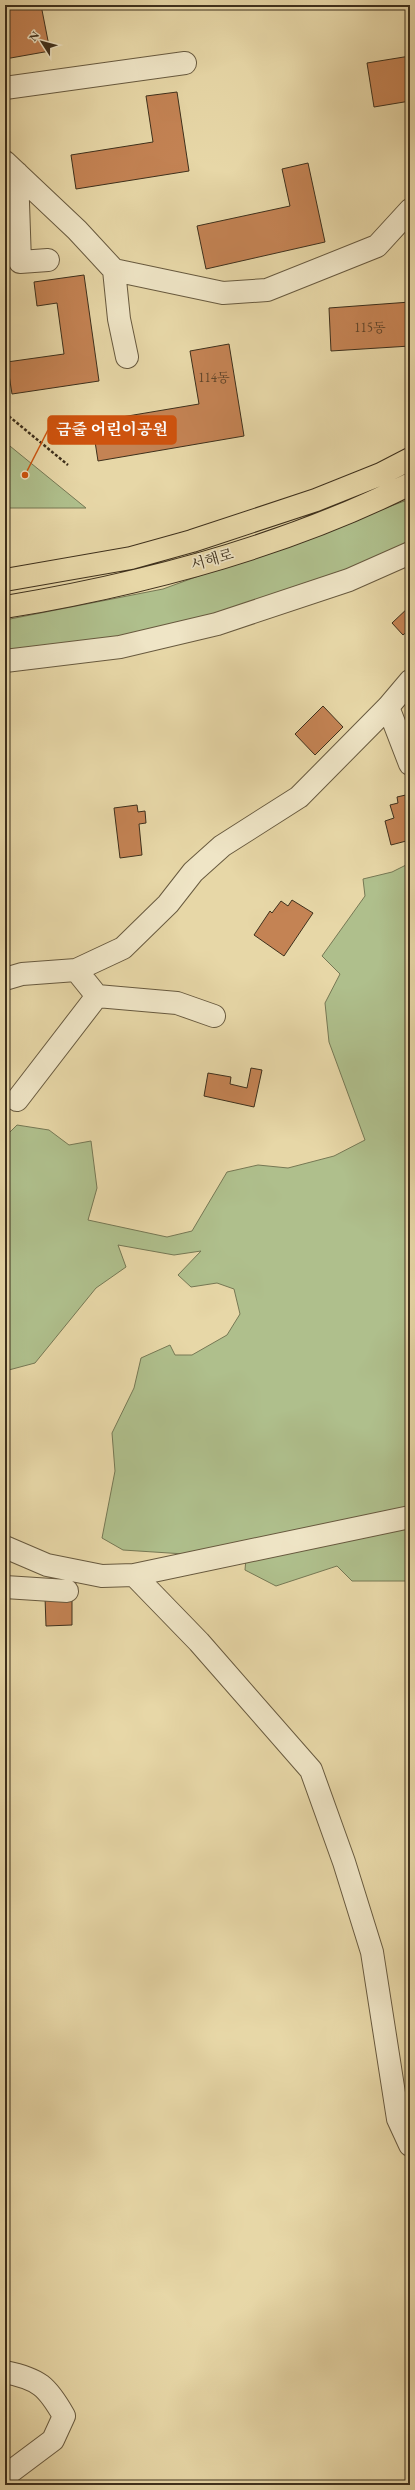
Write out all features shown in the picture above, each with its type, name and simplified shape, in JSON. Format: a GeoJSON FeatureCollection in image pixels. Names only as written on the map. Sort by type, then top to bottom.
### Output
{"type":"FeatureCollection","features":[{"type":"Feature","properties":{"kind":"highway","name":"서해로"},"geometry":{"type":"LineString","coordinates":[[5,580],[131,558],[192,541],[316,500],[381,474],[410,459]]}},
{"type":"Feature","properties":{"kind":"highway","name":"서해로"},"geometry":{"type":"LineString","coordinates":[[5,606],[92,590],[230,555],[366,506],[410,484]]}},
{"type":"Feature","properties":{"kind":"street"},"geometry":{"type":"LineString","coordinates":[[5,88],[185,63]]}},
{"type":"Feature","properties":{"kind":"street"},"geometry":{"type":"LineString","coordinates":[[11,167],[20,262],[48,260]]}},
{"type":"Feature","properties":{"kind":"street"},"geometry":{"type":"LineString","coordinates":[[11,167],[77,230],[114,270],[223,293],[267,290],[377,246],[410,210]]}},
{"type":"Feature","properties":{"kind":"street"},"geometry":{"type":"LineString","coordinates":[[114,270],[119,319],[127,357]]}},
{"type":"Feature","properties":{"kind":"street"},"geometry":{"type":"LineString","coordinates":[[5,661],[120,647],[217,624],[349,580],[410,553]]}},
{"type":"Feature","properties":{"kind":"street"},"geometry":{"type":"LineString","coordinates":[[5,978],[22,974],[76,970],[122,948],[168,904],[193,872],[222,846],[299,797],[388,707],[410,681]]}},
{"type":"Feature","properties":{"kind":"street"},"geometry":{"type":"LineString","coordinates":[[388,707],[410,718]]}},
{"type":"Feature","properties":{"kind":"street"},"geometry":{"type":"LineString","coordinates":[[388,707],[410,764]]}},
{"type":"Feature","properties":{"kind":"street"},"geometry":{"type":"LineString","coordinates":[[76,970],[97,996],[177,1003],[214,1016]]}},
{"type":"Feature","properties":{"kind":"street"},"geometry":{"type":"LineString","coordinates":[[17,1100],[97,996]]}},
{"type":"Feature","properties":{"kind":"street"},"geometry":{"type":"LineString","coordinates":[[5,1547],[47,1565],[102,1576],[134,1575],[410,1517]]}},
{"type":"Feature","properties":{"kind":"street"},"geometry":{"type":"LineString","coordinates":[[134,1575],[199,1642],[311,1770],[344,1862],[372,1952],[398,2119],[410,2145]]}},
{"type":"Feature","properties":{"kind":"street"},"geometry":{"type":"LineString","coordinates":[[6,1585],[67,1590]]}},
{"type":"Feature","properties":{"kind":"street"},"geometry":{"type":"LineString","coordinates":[[5,2372],[30,2377],[51,2394],[64,2416],[53,2440],[5,2476]]}},
{"type":"Feature","properties":{"kind":"path"},"geometry":{"type":"LineString","coordinates":[[5,413],[68,465]]}},
{"type":"Feature","properties":{"kind":"green space"},"geometry":{"type":"Polygon","coordinates":[[[5,442],[86,508],[5,508],[5,442]]]}},
{"type":"Feature","properties":{"kind":"green space"},"geometry":{"type":"Polygon","coordinates":[[[410,499],[410,541],[348,572],[196,626],[5,654],[5,620],[163,589],[410,499]]]}},
{"type":"Feature","properties":{"kind":"green space"},"geometry":{"type":"Polygon","coordinates":[[[410,863],[410,1581],[352,1581],[337,1566],[276,1586],[245,1570],[246,1558],[123,1550],[102,1538],[115,1471],[112,1433],[134,1388],[141,1358],[170,1345],[175,1355],[192,1355],[227,1335],[240,1314],[234,1289],[217,1283],[191,1287],[178,1275],[201,1251],[174,1255],[118,1245],[126,1267],[96,1288],[35,1363],[5,1371],[5,1137],[17,1125],[49,1130],[69,1145],[91,1141],[97,1188],[88,1220],[167,1237],[192,1231],[227,1172],[258,1165],[288,1168],[334,1156],[365,1140],[329,1042],[325,1003],[340,974],[322,956],[365,896],[363,879],[392,872],[410,863]]]}},
{"type":"Feature","properties":{"kind":"building"},"geometry":{"type":"Polygon","coordinates":[[[5,5],[41,5],[50,51],[5,59],[5,5]]]}},
{"type":"Feature","properties":{"kind":"building"},"geometry":{"type":"Polygon","coordinates":[[[410,56],[410,101],[374,107],[367,63],[410,56]]]}},
{"type":"Feature","properties":{"kind":"building"},"geometry":{"type":"Polygon","coordinates":[[[177,92],[189,171],[76,189],[71,155],[153,142],[146,96],[177,92]]]}},
{"type":"Feature","properties":{"kind":"building"},"geometry":{"type":"Polygon","coordinates":[[[308,163],[325,242],[206,269],[197,226],[290,206],[282,169],[308,163]]]}},
{"type":"Feature","properties":{"kind":"building"},"geometry":{"type":"Polygon","coordinates":[[[84,275],[99,381],[12,394],[7,362],[64,354],[57,303],[37,306],[34,282],[84,275]]]}},
{"type":"Feature","properties":{"kind":"building"},"geometry":{"type":"Polygon","coordinates":[[[410,302],[410,346],[331,351],[329,308],[410,302]]]}},
{"type":"Feature","properties":{"kind":"building"},"geometry":{"type":"Polygon","coordinates":[[[229,344],[244,436],[98,461],[92,422],[199,404],[190,351],[229,344]]]}},
{"type":"Feature","properties":{"kind":"building"},"geometry":{"type":"Polygon","coordinates":[[[410,606],[410,629],[403,635],[392,623],[410,606]]]}},
{"type":"Feature","properties":{"kind":"building"},"geometry":{"type":"Polygon","coordinates":[[[323,706],[343,727],[315,755],[295,734],[323,706]]]}},
{"type":"Feature","properties":{"kind":"building"},"geometry":{"type":"Polygon","coordinates":[[[410,794],[410,840],[391,845],[385,821],[394,818],[390,805],[398,803],[397,797],[410,794]]]}},
{"type":"Feature","properties":{"kind":"building"},"geometry":{"type":"Polygon","coordinates":[[[137,805],[138,812],[145,811],[146,823],[139,824],[142,855],[120,858],[114,808],[137,805]]]}},
{"type":"Feature","properties":{"kind":"building"},"geometry":{"type":"Polygon","coordinates":[[[292,900],[313,913],[284,956],[254,935],[270,911],[272,913],[281,901],[288,906],[292,900]]]}},
{"type":"Feature","properties":{"kind":"building"},"geometry":{"type":"Polygon","coordinates":[[[251,1068],[262,1070],[254,1107],[204,1096],[208,1073],[231,1077],[230,1084],[247,1088],[251,1068]]]}},
{"type":"Feature","properties":{"kind":"building"},"geometry":{"type":"Polygon","coordinates":[[[72,1596],[72,1625],[46,1626],[45,1597],[72,1596]]]}},
{"type":"Feature","properties":{"kind":"place","name":"금줄 어린이공원"},"geometry":{"type":"Point","coordinates":[25,475]}}]}
